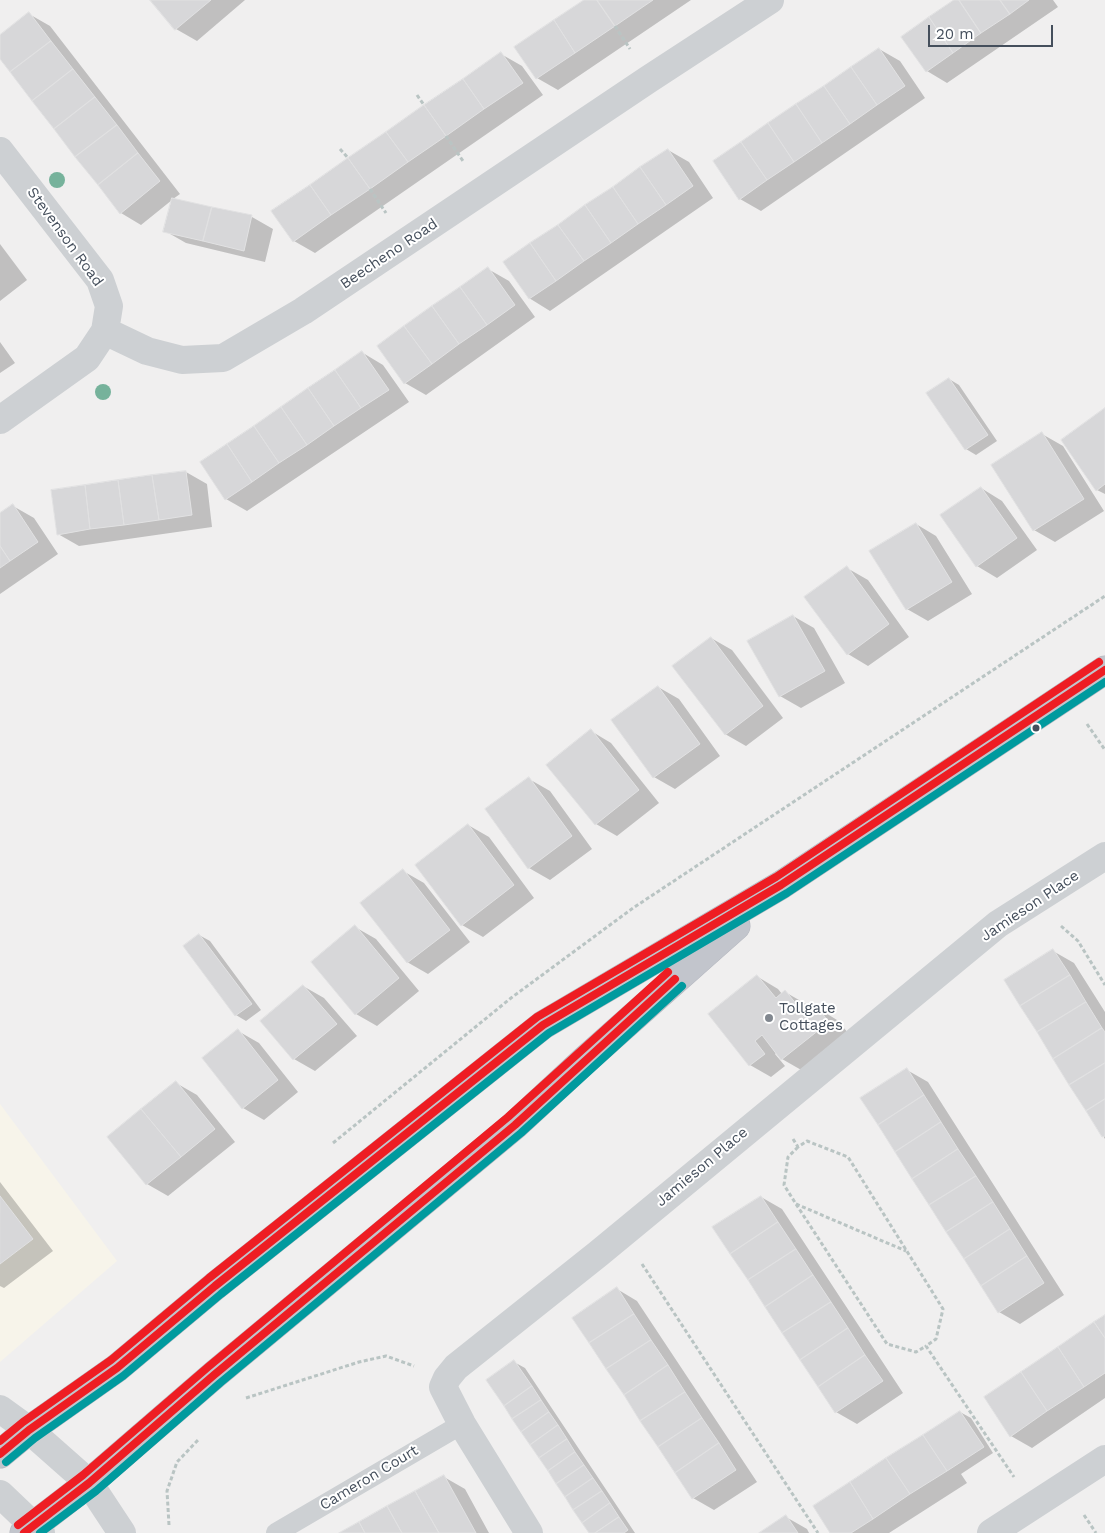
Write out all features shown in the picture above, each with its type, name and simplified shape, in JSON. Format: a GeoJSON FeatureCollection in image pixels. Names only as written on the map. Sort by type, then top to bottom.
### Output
{"type":"FeatureCollection","features":[{"type":"Feature","properties":{"kind":"highway"},"geometry":{"type":"LineString","coordinates":[[0,1454],[29,1430],[118,1368],[215,1286],[543,1026],[781,885],[1105,670]]}},
{"type":"Feature","properties":{"kind":"highway"},"geometry":{"type":"LineString","coordinates":[[33,1530],[214,1375],[516,1125],[584,1061],[781,885]]}},
{"type":"Feature","properties":{"kind":"street","name":"Beecheno Road"},"geometry":{"type":"LineString","coordinates":[[105,331],[147,351],[182,360],[223,358],[303,311],[649,78],[770,0]]}},
{"type":"Feature","properties":{"kind":"street","name":"Stevenson Road"},"geometry":{"type":"LineString","coordinates":[[0,151],[100,280],[109,306],[105,331]]}},
{"type":"Feature","properties":{"kind":"street"},"geometry":{"type":"LineString","coordinates":[[0,420],[87,358],[105,331]]}},
{"type":"Feature","properties":{"kind":"street","name":"Jamieson Place"},"geometry":{"type":"LineString","coordinates":[[447,1378],[456,1368],[598,1254],[990,930],[1105,856]]}},
{"type":"Feature","properties":{"kind":"street"},"geometry":{"type":"LineString","coordinates":[[447,1378],[444,1387],[462,1424],[529,1533]]}},
{"type":"Feature","properties":{"kind":"street"},"geometry":{"type":"LineString","coordinates":[[0,1409],[29,1430],[89,1483],[122,1533]]}},
{"type":"Feature","properties":{"kind":"street"},"geometry":{"type":"LineString","coordinates":[[991,1533],[1105,1459]]}},
{"type":"Feature","properties":{"kind":"street"},"geometry":{"type":"LineString","coordinates":[[0,1494],[33,1530]]}},
{"type":"Feature","properties":{"kind":"lane","name":"Cameron Court"},"geometry":{"type":"LineString","coordinates":[[276,1533],[462,1424]]}},
{"type":"Feature","properties":{"kind":"path"},"geometry":{"type":"LineString","coordinates":[[417,95],[424,105]]}},
{"type":"Feature","properties":{"kind":"path"},"geometry":{"type":"LineString","coordinates":[[340,149],[348,158]]}},
{"type":"Feature","properties":{"kind":"path"},"geometry":{"type":"LineString","coordinates":[[1032,902],[1078,941],[1105,985]]}},
{"type":"Feature","properties":{"kind":"path"},"geometry":{"type":"LineString","coordinates":[[790,1134],[798,1147]]}},
{"type":"Feature","properties":{"kind":"path"},"geometry":{"type":"LineString","coordinates":[[807,1141],[848,1158],[943,1309],[936,1339],[916,1352],[887,1344],[796,1204],[784,1184],[788,1157],[798,1147],[807,1141]]}},
{"type":"Feature","properties":{"kind":"path"},"geometry":{"type":"LineString","coordinates":[[796,1204],[906,1251]]}},
{"type":"Feature","properties":{"kind":"path"},"geometry":{"type":"LineString","coordinates":[[641,1264],[818,1533]]}},
{"type":"Feature","properties":{"kind":"path"},"geometry":{"type":"LineString","coordinates":[[926,1346],[1018,1483]]}},
{"type":"Feature","properties":{"kind":"path"},"geometry":{"type":"LineString","coordinates":[[243,1398],[359,1362],[386,1356],[447,1378]]}},
{"type":"Feature","properties":{"kind":"path"},"geometry":{"type":"LineString","coordinates":[[168,1525],[167,1491],[177,1462],[200,1438]]}},
{"type":"Feature","properties":{"kind":"shaded area"},"geometry":{"type":"Polygon","coordinates":[[[0,1104],[117,1261],[0,1362],[0,1104]]]}},
{"type":"Feature","properties":{"kind":"building"},"geometry":{"type":"Polygon","coordinates":[[[150,0],[211,0],[175,30],[150,0]]]}},
{"type":"Feature","properties":{"kind":"building"},"geometry":{"type":"Polygon","coordinates":[[[584,0],[597,0],[615,26],[575,53],[554,20],[584,0]]]}},
{"type":"Feature","properties":{"kind":"building"},"geometry":{"type":"Polygon","coordinates":[[[597,0],[653,0],[615,26],[597,0]]]}},
{"type":"Feature","properties":{"kind":"building"},"geometry":{"type":"Polygon","coordinates":[[[954,0],[959,0],[981,33],[953,53],[929,17],[954,0]]]}},
{"type":"Feature","properties":{"kind":"building"},"geometry":{"type":"Polygon","coordinates":[[[959,0],[1000,0],[1010,14],[981,33],[959,0]]]}},
{"type":"Feature","properties":{"kind":"building"},"geometry":{"type":"Polygon","coordinates":[[[1000,0],[1029,0],[1010,14],[1000,0]]]}},
{"type":"Feature","properties":{"kind":"building"},"geometry":{"type":"Polygon","coordinates":[[[29,12],[51,41],[10,72],[0,59],[0,35],[29,12]]]}},
{"type":"Feature","properties":{"kind":"building"},"geometry":{"type":"Polygon","coordinates":[[[929,17],[953,53],[926,72],[901,37],[929,17]]]}},
{"type":"Feature","properties":{"kind":"building"},"geometry":{"type":"Polygon","coordinates":[[[554,20],[575,53],[536,79],[514,47],[554,20]]]}},
{"type":"Feature","properties":{"kind":"building"},"geometry":{"type":"Polygon","coordinates":[[[51,41],[73,69],[32,101],[10,72],[51,41]]]}},
{"type":"Feature","properties":{"kind":"building"},"geometry":{"type":"Polygon","coordinates":[[[879,48],[905,86],[877,105],[851,67],[879,48]]]}},
{"type":"Feature","properties":{"kind":"building"},"geometry":{"type":"Polygon","coordinates":[[[501,52],[523,83],[484,109],[463,79],[501,52]]]}},
{"type":"Feature","properties":{"kind":"building"},"geometry":{"type":"Polygon","coordinates":[[[851,67],[877,105],[850,124],[824,86],[851,67]]]}},
{"type":"Feature","properties":{"kind":"building"},"geometry":{"type":"Polygon","coordinates":[[[73,69],[95,97],[54,129],[32,101],[73,69]]]}},
{"type":"Feature","properties":{"kind":"building"},"geometry":{"type":"Polygon","coordinates":[[[463,79],[484,109],[446,136],[424,105],[463,79]]]}},
{"type":"Feature","properties":{"kind":"building"},"geometry":{"type":"Polygon","coordinates":[[[824,86],[850,124],[822,143],[796,104],[824,86]]]}},
{"type":"Feature","properties":{"kind":"building"},"geometry":{"type":"Polygon","coordinates":[[[95,97],[117,125],[75,157],[54,129],[95,97]]]}},
{"type":"Feature","properties":{"kind":"building"},"geometry":{"type":"Polygon","coordinates":[[[796,104],[822,143],[794,162],[768,123],[796,104]]]}},
{"type":"Feature","properties":{"kind":"building"},"geometry":{"type":"Polygon","coordinates":[[[424,105],[446,136],[408,162],[386,132],[424,105]]]}},
{"type":"Feature","properties":{"kind":"building"},"geometry":{"type":"Polygon","coordinates":[[[768,123],[794,162],[767,180],[741,142],[768,123]]]}},
{"type":"Feature","properties":{"kind":"building"},"geometry":{"type":"Polygon","coordinates":[[[117,125],[138,153],[98,185],[75,157],[117,125]]]}},
{"type":"Feature","properties":{"kind":"building"},"geometry":{"type":"Polygon","coordinates":[[[386,132],[408,162],[370,189],[348,158],[386,132]]]}},
{"type":"Feature","properties":{"kind":"building"},"geometry":{"type":"Polygon","coordinates":[[[741,142],[767,180],[739,200],[713,161],[741,142]]]}},
{"type":"Feature","properties":{"kind":"building"},"geometry":{"type":"Polygon","coordinates":[[[668,149],[693,186],[666,205],[640,167],[668,149]]]}},
{"type":"Feature","properties":{"kind":"building"},"geometry":{"type":"Polygon","coordinates":[[[138,153],[160,181],[120,214],[98,185],[138,153]]]}},
{"type":"Feature","properties":{"kind":"building"},"geometry":{"type":"Polygon","coordinates":[[[348,158],[370,189],[331,215],[310,185],[348,158]]]}},
{"type":"Feature","properties":{"kind":"building"},"geometry":{"type":"Polygon","coordinates":[[[640,167],[666,205],[638,224],[613,187],[640,167]]]}},
{"type":"Feature","properties":{"kind":"building"},"geometry":{"type":"Polygon","coordinates":[[[310,185],[331,215],[293,242],[271,211],[310,185]]]}},
{"type":"Feature","properties":{"kind":"building"},"geometry":{"type":"Polygon","coordinates":[[[613,187],[638,224],[611,243],[585,205],[613,187]]]}},
{"type":"Feature","properties":{"kind":"building"},"geometry":{"type":"Polygon","coordinates":[[[172,198],[212,207],[203,241],[163,232],[172,198]]]}},
{"type":"Feature","properties":{"kind":"building"},"geometry":{"type":"Polygon","coordinates":[[[585,205],[611,243],[584,261],[558,225],[585,205]]]}},
{"type":"Feature","properties":{"kind":"building"},"geometry":{"type":"Polygon","coordinates":[[[212,207],[252,215],[244,251],[203,241],[212,207]]]}},
{"type":"Feature","properties":{"kind":"building"},"geometry":{"type":"Polygon","coordinates":[[[558,225],[584,261],[556,281],[530,243],[558,225]]]}},
{"type":"Feature","properties":{"kind":"building"},"geometry":{"type":"Polygon","coordinates":[[[530,243],[556,281],[529,299],[503,262],[530,243]]]}},
{"type":"Feature","properties":{"kind":"building"},"geometry":{"type":"Polygon","coordinates":[[[488,267],[515,305],[487,325],[460,287],[488,267]]]}},
{"type":"Feature","properties":{"kind":"building"},"geometry":{"type":"Polygon","coordinates":[[[460,287],[487,325],[459,344],[432,306],[460,287]]]}},
{"type":"Feature","properties":{"kind":"building"},"geometry":{"type":"Polygon","coordinates":[[[432,306],[459,344],[432,364],[404,326],[432,306]]]}},
{"type":"Feature","properties":{"kind":"building"},"geometry":{"type":"Polygon","coordinates":[[[404,326],[432,364],[404,384],[377,346],[404,326]]]}},
{"type":"Feature","properties":{"kind":"building"},"geometry":{"type":"Polygon","coordinates":[[[362,351],[389,390],[361,408],[335,370],[362,351]]]}},
{"type":"Feature","properties":{"kind":"building"},"geometry":{"type":"Polygon","coordinates":[[[335,370],[361,408],[334,426],[308,388],[335,370]]]}},
{"type":"Feature","properties":{"kind":"building"},"geometry":{"type":"Polygon","coordinates":[[[949,378],[988,435],[965,450],[926,393],[949,378]]]}},
{"type":"Feature","properties":{"kind":"building"},"geometry":{"type":"Polygon","coordinates":[[[308,388],[334,426],[307,445],[281,407],[308,388]]]}},
{"type":"Feature","properties":{"kind":"building"},"geometry":{"type":"Polygon","coordinates":[[[281,407],[307,445],[279,463],[254,426],[281,407]]]}},
{"type":"Feature","properties":{"kind":"building"},"geometry":{"type":"Polygon","coordinates":[[[1105,408],[1105,484],[1096,491],[1061,440],[1105,408]]]}},
{"type":"Feature","properties":{"kind":"building"},"geometry":{"type":"Polygon","coordinates":[[[254,426],[279,463],[252,482],[227,444],[254,426]]]}},
{"type":"Feature","properties":{"kind":"building"},"geometry":{"type":"Polygon","coordinates":[[[1042,432],[1084,499],[1033,531],[991,465],[1042,432]]]}},
{"type":"Feature","properties":{"kind":"building"},"geometry":{"type":"Polygon","coordinates":[[[227,444],[252,482],[225,500],[200,462],[227,444]]]}},
{"type":"Feature","properties":{"kind":"building"},"geometry":{"type":"Polygon","coordinates":[[[186,471],[192,515],[159,520],[152,475],[186,471]]]}},
{"type":"Feature","properties":{"kind":"building"},"geometry":{"type":"Polygon","coordinates":[[[152,475],[159,520],[124,525],[118,480],[152,475]]]}},
{"type":"Feature","properties":{"kind":"building"},"geometry":{"type":"Polygon","coordinates":[[[118,480],[124,525],[90,529],[85,485],[118,480]]]}},
{"type":"Feature","properties":{"kind":"building"},"geometry":{"type":"Polygon","coordinates":[[[85,485],[90,529],[57,535],[51,490],[85,485]]]}},
{"type":"Feature","properties":{"kind":"building"},"geometry":{"type":"Polygon","coordinates":[[[981,487],[1017,538],[976,567],[940,515],[981,487]]]}},
{"type":"Feature","properties":{"kind":"building"},"geometry":{"type":"Polygon","coordinates":[[[13,504],[38,542],[10,561],[0,546],[0,513],[13,504]]]}},
{"type":"Feature","properties":{"kind":"building"},"geometry":{"type":"Polygon","coordinates":[[[916,523],[952,582],[906,610],[869,551],[916,523]]]}},
{"type":"Feature","properties":{"kind":"building"},"geometry":{"type":"Polygon","coordinates":[[[0,546],[10,561],[0,568],[0,546]]]}},
{"type":"Feature","properties":{"kind":"building"},"geometry":{"type":"Polygon","coordinates":[[[847,566],[889,624],[847,655],[804,597],[847,566]]]}},
{"type":"Feature","properties":{"kind":"building"},"geometry":{"type":"Polygon","coordinates":[[[793,615],[825,671],[779,697],[747,641],[793,615]]]}},
{"type":"Feature","properties":{"kind":"building"},"geometry":{"type":"Polygon","coordinates":[[[711,637],[763,706],[725,735],[672,666],[711,637]]]}},
{"type":"Feature","properties":{"kind":"building"},"geometry":{"type":"Polygon","coordinates":[[[658,686],[700,744],[653,778],[611,720],[658,686]]]}},
{"type":"Feature","properties":{"kind":"building"},"geometry":{"type":"Polygon","coordinates":[[[591,729],[639,790],[595,825],[546,765],[591,729]]]}},
{"type":"Feature","properties":{"kind":"building"},"geometry":{"type":"Polygon","coordinates":[[[529,777],[572,836],[528,869],[485,809],[529,777]]]}},
{"type":"Feature","properties":{"kind":"building"},"geometry":{"type":"Polygon","coordinates":[[[468,824],[514,885],[461,926],[415,865],[468,824]]]}},
{"type":"Feature","properties":{"kind":"building"},"geometry":{"type":"Polygon","coordinates":[[[403,869],[450,930],[407,963],[360,903],[403,869]]]}},
{"type":"Feature","properties":{"kind":"building"},"geometry":{"type":"Polygon","coordinates":[[[355,925],[399,978],[355,1015],[311,962],[355,925]]]}},
{"type":"Feature","properties":{"kind":"building"},"geometry":{"type":"Polygon","coordinates":[[[199,934],[252,1004],[235,1016],[183,946],[199,934]]]}},
{"type":"Feature","properties":{"kind":"building"},"geometry":{"type":"Polygon","coordinates":[[[1053,949],[1070,975],[1020,1006],[1004,980],[1053,949]]]}},
{"type":"Feature","properties":{"kind":"building","name":"Tollgate Cottages"},"geometry":{"type":"Polygon","coordinates":[[[757,975],[776,998],[785,990],[805,1015],[816,1006],[829,1022],[781,1060],[762,1035],[755,1041],[765,1054],[749,1066],[708,1014],[757,975]]]}},
{"type":"Feature","properties":{"kind":"building"},"geometry":{"type":"Polygon","coordinates":[[[1070,975],[1086,1002],[1037,1032],[1020,1006],[1070,975]]]}},
{"type":"Feature","properties":{"kind":"building"},"geometry":{"type":"Polygon","coordinates":[[[303,985],[337,1024],[293,1060],[260,1021],[303,985]]]}},
{"type":"Feature","properties":{"kind":"building"},"geometry":{"type":"Polygon","coordinates":[[[1086,1002],[1102,1028],[1053,1059],[1037,1032],[1086,1002]]]}},
{"type":"Feature","properties":{"kind":"building"},"geometry":{"type":"Polygon","coordinates":[[[1102,1028],[1105,1032],[1105,1063],[1069,1085],[1053,1059],[1102,1028]]]}},
{"type":"Feature","properties":{"kind":"building"},"geometry":{"type":"Polygon","coordinates":[[[238,1029],[278,1080],[242,1109],[202,1058],[238,1029]]]}},
{"type":"Feature","properties":{"kind":"building"},"geometry":{"type":"Polygon","coordinates":[[[1105,1063],[1105,1099],[1086,1111],[1069,1085],[1105,1063]]]}},
{"type":"Feature","properties":{"kind":"building"},"geometry":{"type":"Polygon","coordinates":[[[907,1068],[924,1095],[878,1125],[860,1098],[907,1068]]]}},
{"type":"Feature","properties":{"kind":"building"},"geometry":{"type":"Polygon","coordinates":[[[176,1081],[215,1129],[181,1157],[141,1109],[176,1081]]]}},
{"type":"Feature","properties":{"kind":"building"},"geometry":{"type":"Polygon","coordinates":[[[924,1095],[941,1122],[895,1152],[878,1125],[924,1095]]]}},
{"type":"Feature","properties":{"kind":"building"},"geometry":{"type":"Polygon","coordinates":[[[1105,1099],[1105,1136],[1102,1137],[1086,1111],[1105,1099]]]}},
{"type":"Feature","properties":{"kind":"building"},"geometry":{"type":"Polygon","coordinates":[[[141,1109],[181,1157],[146,1185],[107,1137],[141,1109]]]}},
{"type":"Feature","properties":{"kind":"building"},"geometry":{"type":"Polygon","coordinates":[[[941,1122],[958,1149],[912,1179],[895,1152],[941,1122]]]}},
{"type":"Feature","properties":{"kind":"building"},"geometry":{"type":"Polygon","coordinates":[[[958,1149],[976,1176],[929,1205],[912,1179],[958,1149]]]}},
{"type":"Feature","properties":{"kind":"building"},"geometry":{"type":"Polygon","coordinates":[[[976,1176],[993,1202],[946,1232],[929,1205],[976,1176]]]}},
{"type":"Feature","properties":{"kind":"building"},"geometry":{"type":"Polygon","coordinates":[[[0,1196],[33,1239],[0,1264],[0,1196]]]}},
{"type":"Feature","properties":{"kind":"building"},"geometry":{"type":"Polygon","coordinates":[[[761,1196],[778,1222],[730,1254],[712,1227],[761,1196]]]}},
{"type":"Feature","properties":{"kind":"building"},"geometry":{"type":"Polygon","coordinates":[[[993,1202],[1010,1229],[964,1259],[946,1232],[993,1202]]]}},
{"type":"Feature","properties":{"kind":"building"},"geometry":{"type":"Polygon","coordinates":[[[778,1222],[796,1249],[748,1280],[730,1254],[778,1222]]]}},
{"type":"Feature","properties":{"kind":"building"},"geometry":{"type":"Polygon","coordinates":[[[1010,1229],[1027,1256],[981,1286],[964,1259],[1010,1229]]]}},
{"type":"Feature","properties":{"kind":"building"},"geometry":{"type":"Polygon","coordinates":[[[796,1249],[813,1275],[765,1307],[748,1280],[796,1249]]]}},
{"type":"Feature","properties":{"kind":"building"},"geometry":{"type":"Polygon","coordinates":[[[1027,1256],[1044,1283],[998,1313],[981,1286],[1027,1256]]]}},
{"type":"Feature","properties":{"kind":"building"},"geometry":{"type":"Polygon","coordinates":[[[813,1275],[831,1302],[782,1333],[765,1307],[813,1275]]]}},
{"type":"Feature","properties":{"kind":"building"},"geometry":{"type":"Polygon","coordinates":[[[617,1287],[634,1314],[589,1343],[572,1318],[617,1287]]]}},
{"type":"Feature","properties":{"kind":"building"},"geometry":{"type":"Polygon","coordinates":[[[831,1302],[848,1328],[800,1360],[782,1333],[831,1302]]]}},
{"type":"Feature","properties":{"kind":"building"},"geometry":{"type":"Polygon","coordinates":[[[634,1314],[651,1340],[606,1369],[589,1343],[634,1314]]]}},
{"type":"Feature","properties":{"kind":"building"},"geometry":{"type":"Polygon","coordinates":[[[1105,1315],[1105,1338],[1094,1322],[1105,1315]]]}},
{"type":"Feature","properties":{"kind":"building"},"geometry":{"type":"Polygon","coordinates":[[[1094,1322],[1105,1338],[1105,1373],[1084,1387],[1058,1347],[1094,1322]]]}},
{"type":"Feature","properties":{"kind":"building"},"geometry":{"type":"Polygon","coordinates":[[[848,1328],[865,1355],[818,1387],[800,1360],[848,1328]]]}},
{"type":"Feature","properties":{"kind":"building"},"geometry":{"type":"Polygon","coordinates":[[[651,1340],[668,1365],[624,1395],[606,1369],[651,1340]]]}},
{"type":"Feature","properties":{"kind":"building"},"geometry":{"type":"Polygon","coordinates":[[[1058,1347],[1084,1387],[1047,1411],[1021,1372],[1058,1347]]]}},
{"type":"Feature","properties":{"kind":"building"},"geometry":{"type":"Polygon","coordinates":[[[865,1355],[883,1381],[835,1413],[818,1387],[865,1355]]]}},
{"type":"Feature","properties":{"kind":"building"},"geometry":{"type":"Polygon","coordinates":[[[514,1360],[532,1386],[504,1406],[486,1380],[514,1360]]]}},
{"type":"Feature","properties":{"kind":"building"},"geometry":{"type":"Polygon","coordinates":[[[668,1365],[685,1392],[640,1421],[624,1395],[668,1365]]]}},
{"type":"Feature","properties":{"kind":"building"},"geometry":{"type":"Polygon","coordinates":[[[1021,1372],[1047,1411],[1010,1437],[984,1397],[1021,1372]]]}},
{"type":"Feature","properties":{"kind":"building"},"geometry":{"type":"Polygon","coordinates":[[[532,1386],[541,1400],[512,1419],[504,1406],[532,1386]]]}},
{"type":"Feature","properties":{"kind":"building"},"geometry":{"type":"Polygon","coordinates":[[[685,1392],[702,1418],[658,1447],[640,1421],[685,1392]]]}},
{"type":"Feature","properties":{"kind":"building"},"geometry":{"type":"Polygon","coordinates":[[[541,1400],[549,1412],[521,1432],[512,1419],[541,1400]]]}},
{"type":"Feature","properties":{"kind":"building"},"geometry":{"type":"Polygon","coordinates":[[[960,1411],[984,1447],[947,1471],[923,1435],[960,1411]]]}},
{"type":"Feature","properties":{"kind":"building"},"geometry":{"type":"Polygon","coordinates":[[[549,1412],[558,1425],[530,1445],[521,1432],[549,1412]]]}},
{"type":"Feature","properties":{"kind":"building"},"geometry":{"type":"Polygon","coordinates":[[[702,1418],[719,1443],[675,1473],[658,1447],[702,1418]]]}},
{"type":"Feature","properties":{"kind":"building"},"geometry":{"type":"Polygon","coordinates":[[[558,1425],[567,1439],[539,1458],[530,1445],[558,1425]]]}},
{"type":"Feature","properties":{"kind":"building"},"geometry":{"type":"Polygon","coordinates":[[[923,1435],[947,1471],[910,1494],[886,1458],[923,1435]]]}},
{"type":"Feature","properties":{"kind":"building"},"geometry":{"type":"Polygon","coordinates":[[[567,1439],[575,1452],[548,1471],[539,1458],[567,1439]]]}},
{"type":"Feature","properties":{"kind":"building"},"geometry":{"type":"Polygon","coordinates":[[[719,1443],[736,1470],[692,1499],[675,1473],[719,1443]]]}},
{"type":"Feature","properties":{"kind":"building"},"geometry":{"type":"Polygon","coordinates":[[[575,1452],[584,1465],[556,1484],[548,1471],[575,1452]]]}},
{"type":"Feature","properties":{"kind":"building"},"geometry":{"type":"Polygon","coordinates":[[[886,1458],[910,1494],[873,1519],[850,1482],[886,1458]]]}},
{"type":"Feature","properties":{"kind":"building"},"geometry":{"type":"Polygon","coordinates":[[[584,1465],[593,1478],[565,1497],[556,1484],[584,1465]]]}},
{"type":"Feature","properties":{"kind":"building"},"geometry":{"type":"Polygon","coordinates":[[[444,1475],[476,1533],[439,1533],[415,1491],[444,1475]]]}},
{"type":"Feature","properties":{"kind":"building"},"geometry":{"type":"Polygon","coordinates":[[[593,1478],[602,1491],[573,1510],[565,1497],[593,1478]]]}},
{"type":"Feature","properties":{"kind":"building"},"geometry":{"type":"Polygon","coordinates":[[[850,1482],[873,1519],[851,1533],[830,1533],[813,1506],[850,1482]]]}},
{"type":"Feature","properties":{"kind":"building"},"geometry":{"type":"Polygon","coordinates":[[[415,1491],[439,1533],[402,1533],[387,1506],[415,1491]]]}},
{"type":"Feature","properties":{"kind":"building"},"geometry":{"type":"Polygon","coordinates":[[[602,1491],[610,1503],[582,1523],[573,1510],[602,1491]]]}},
{"type":"Feature","properties":{"kind":"building"},"geometry":{"type":"Polygon","coordinates":[[[610,1503],[619,1517],[595,1533],[589,1533],[582,1523],[610,1503]]]}},
{"type":"Feature","properties":{"kind":"building"},"geometry":{"type":"Polygon","coordinates":[[[387,1506],[402,1533],[365,1533],[359,1522],[387,1506]]]}},
{"type":"Feature","properties":{"kind":"building"},"geometry":{"type":"Polygon","coordinates":[[[786,1515],[798,1533],[759,1533],[786,1515]]]}},
{"type":"Feature","properties":{"kind":"building"},"geometry":{"type":"Polygon","coordinates":[[[619,1517],[628,1530],[624,1533],[595,1533],[619,1517]]]}},
{"type":"Feature","properties":{"kind":"building"},"geometry":{"type":"Polygon","coordinates":[[[359,1522],[365,1533],[339,1533],[359,1522]]]}},
{"type":"Feature","properties":{"kind":"transit line"},"geometry":{"type":"LineString","coordinates":[[0,1441],[23,1422],[111,1360],[209,1278],[537,1017],[776,877],[1099,662]]}},
{"type":"Feature","properties":{"kind":"transit line"},"geometry":{"type":"LineString","coordinates":[[0,1454],[29,1430],[117,1368],[215,1286],[543,1025],[781,885],[1105,670]]}},
{"type":"Feature","properties":{"kind":"transit line"},"geometry":{"type":"LineString","coordinates":[[6,1462],[35,1438],[123,1376],[221,1294],[549,1033],[787,893],[1105,682]]}},
{"type":"Feature","properties":{"kind":"transit line"},"geometry":{"type":"LineString","coordinates":[[18,1525],[83,1475],[208,1367],[508,1117],[668,972]]}},
{"type":"Feature","properties":{"kind":"transit line"},"geometry":{"type":"LineString","coordinates":[[24,1533],[89,1483],[214,1375],[515,1125],[675,979]]}},
{"type":"Feature","properties":{"kind":"transit line"},"geometry":{"type":"LineString","coordinates":[[40,1533],[96,1491],[220,1383],[521,1133],[682,986]]}},
{"type":"Feature","properties":{"kind":"place","name":"Tollgate Cottages"},"geometry":{"type":"Point","coordinates":[769,1018]}}]}
